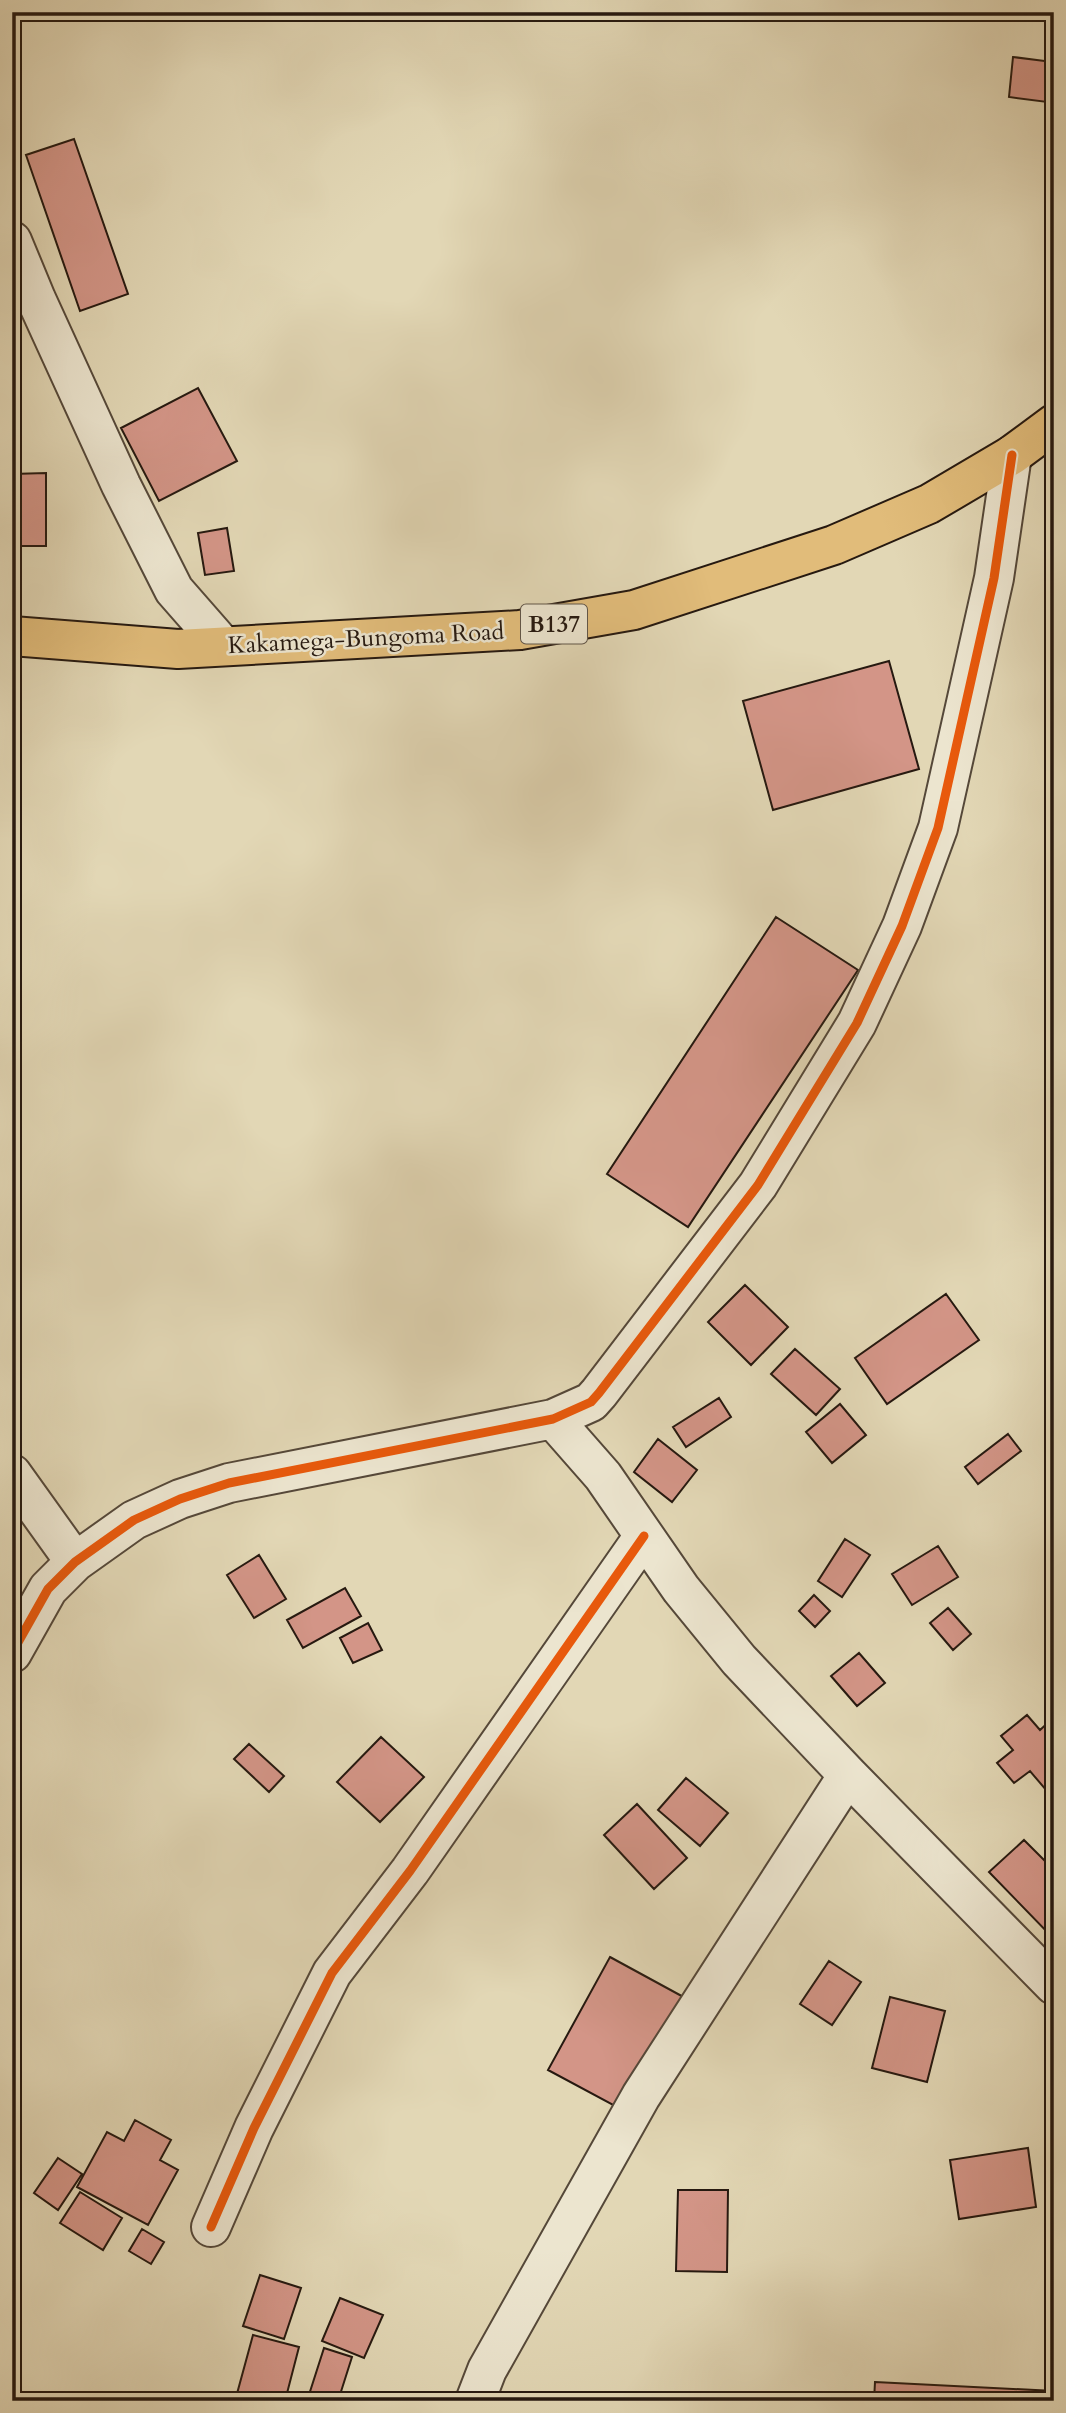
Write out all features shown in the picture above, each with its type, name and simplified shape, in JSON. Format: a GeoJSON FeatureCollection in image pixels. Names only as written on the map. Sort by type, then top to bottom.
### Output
{"type":"FeatureCollection","features":[{"type":"Feature","properties":{"kind":"main road","name":"Kakamega-Bungoma Road"},"geometry":{"type":"LineString","coordinates":[[12,636],[178,649],[520,630],[634,610],[834,545],[929,504],[1012,455],[1054,424]]}},
{"type":"Feature","properties":{"kind":"street"},"geometry":{"type":"LineString","coordinates":[[12,241],[121,485],[174,590],[223,646]]}},
{"type":"Feature","properties":{"kind":"street"},"geometry":{"type":"LineString","coordinates":[[12,1653],[48,1589],[75,1562],[134,1520],[180,1499],[229,1483],[553,1419],[591,1402],[599,1393],[758,1185],[856,1023],[902,926],[938,828],[994,578],[1012,455]]}},
{"type":"Feature","properties":{"kind":"street"},"geometry":{"type":"LineString","coordinates":[[553,1419],[603,1476],[681,1590],[739,1660],[848,1776],[1054,1985]]}},
{"type":"Feature","properties":{"kind":"street"},"geometry":{"type":"LineString","coordinates":[[12,1474],[75,1562]]}},
{"type":"Feature","properties":{"kind":"street"},"geometry":{"type":"LineString","coordinates":[[211,2227],[254,2127],[332,1973],[410,1871],[644,1536]]}},
{"type":"Feature","properties":{"kind":"street"},"geometry":{"type":"LineString","coordinates":[[475,2401],[487,2370],[641,2096],[848,1776]]}},
{"type":"Feature","properties":{"kind":"building"},"geometry":{"type":"Polygon","coordinates":[[[1013,57],[1053,62],[1047,102],[1009,97],[1013,57]]]}},
{"type":"Feature","properties":{"kind":"building"},"geometry":{"type":"Polygon","coordinates":[[[74,139],[128,294],[80,311],[26,155],[74,139]]]}},
{"type":"Feature","properties":{"kind":"building"},"geometry":{"type":"Polygon","coordinates":[[[198,388],[237,461],[159,501],[121,428],[198,388]]]}},
{"type":"Feature","properties":{"kind":"building"},"geometry":{"type":"Polygon","coordinates":[[[46,473],[46,546],[12,546],[12,474],[46,473]]]}},
{"type":"Feature","properties":{"kind":"building"},"geometry":{"type":"Polygon","coordinates":[[[227,528],[234,571],[205,575],[198,533],[227,528]]]}},
{"type":"Feature","properties":{"kind":"building"},"geometry":{"type":"Polygon","coordinates":[[[889,661],[919,769],[773,810],[743,701],[889,661]]]}},
{"type":"Feature","properties":{"kind":"building"},"geometry":{"type":"Polygon","coordinates":[[[776,917],[858,970],[688,1227],[607,1174],[776,917]]]}},
{"type":"Feature","properties":{"kind":"building"},"geometry":{"type":"Polygon","coordinates":[[[745,1285],[788,1327],[751,1365],[708,1322],[745,1285]]]}},
{"type":"Feature","properties":{"kind":"building"},"geometry":{"type":"Polygon","coordinates":[[[946,1294],[979,1340],[887,1404],[855,1358],[946,1294]]]}},
{"type":"Feature","properties":{"kind":"building"},"geometry":{"type":"Polygon","coordinates":[[[795,1349],[840,1389],[816,1415],[771,1374],[795,1349]]]}},
{"type":"Feature","properties":{"kind":"building"},"geometry":{"type":"Polygon","coordinates":[[[719,1398],[731,1417],[686,1447],[673,1427],[719,1398]]]}},
{"type":"Feature","properties":{"kind":"building"},"geometry":{"type":"Polygon","coordinates":[[[840,1404],[866,1435],[832,1463],[806,1432],[840,1404]]]}},
{"type":"Feature","properties":{"kind":"building"},"geometry":{"type":"Polygon","coordinates":[[[1008,1434],[1021,1451],[978,1484],[965,1467],[1008,1434]]]}},
{"type":"Feature","properties":{"kind":"building"},"geometry":{"type":"Polygon","coordinates":[[[658,1439],[697,1470],[672,1502],[634,1472],[658,1439]]]}},
{"type":"Feature","properties":{"kind":"building"},"geometry":{"type":"Polygon","coordinates":[[[845,1539],[870,1555],[842,1597],[818,1581],[845,1539]]]}},
{"type":"Feature","properties":{"kind":"building"},"geometry":{"type":"Polygon","coordinates":[[[938,1546],[958,1577],[912,1605],[892,1574],[938,1546]]]}},
{"type":"Feature","properties":{"kind":"building"},"geometry":{"type":"Polygon","coordinates":[[[259,1555],[286,1599],[254,1618],[227,1575],[259,1555]]]}},
{"type":"Feature","properties":{"kind":"building"},"geometry":{"type":"Polygon","coordinates":[[[345,1588],[361,1616],[303,1648],[287,1620],[345,1588]]]}},
{"type":"Feature","properties":{"kind":"building"},"geometry":{"type":"Polygon","coordinates":[[[814,1595],[830,1611],[815,1627],[799,1611],[814,1595]]]}},
{"type":"Feature","properties":{"kind":"building"},"geometry":{"type":"Polygon","coordinates":[[[948,1608],[971,1634],[953,1650],[930,1623],[948,1608]]]}},
{"type":"Feature","properties":{"kind":"building"},"geometry":{"type":"Polygon","coordinates":[[[368,1623],[382,1650],[353,1663],[340,1638],[368,1623]]]}},
{"type":"Feature","properties":{"kind":"building"},"geometry":{"type":"Polygon","coordinates":[[[859,1653],[885,1683],[857,1706],[831,1676],[859,1653]]]}},
{"type":"Feature","properties":{"kind":"building"},"geometry":{"type":"Polygon","coordinates":[[[1027,1715],[1040,1730],[1052,1719],[1054,1722],[1054,1784],[1046,1790],[1030,1771],[1014,1783],[997,1763],[1013,1750],[1001,1736],[1027,1715]]]}},
{"type":"Feature","properties":{"kind":"building"},"geometry":{"type":"Polygon","coordinates":[[[381,1737],[424,1777],[380,1822],[337,1782],[381,1737]]]}},
{"type":"Feature","properties":{"kind":"building"},"geometry":{"type":"Polygon","coordinates":[[[249,1744],[284,1776],[269,1792],[234,1759],[249,1744]]]}},
{"type":"Feature","properties":{"kind":"building"},"geometry":{"type":"Polygon","coordinates":[[[686,1778],[728,1813],[700,1846],[658,1810],[686,1778]]]}},
{"type":"Feature","properties":{"kind":"building"},"geometry":{"type":"Polygon","coordinates":[[[637,1804],[687,1858],[654,1889],[604,1835],[637,1804]]]}},
{"type":"Feature","properties":{"kind":"building"},"geometry":{"type":"Polygon","coordinates":[[[1024,1840],[1054,1870],[1054,1939],[989,1872],[1024,1840]]]}},
{"type":"Feature","properties":{"kind":"building"},"geometry":{"type":"Polygon","coordinates":[[[610,1957],[689,2000],[628,2113],[548,2070],[610,1957]]]}},
{"type":"Feature","properties":{"kind":"building"},"geometry":{"type":"Polygon","coordinates":[[[829,1961],[861,1982],[832,2025],[800,2004],[829,1961]]]}},
{"type":"Feature","properties":{"kind":"building"},"geometry":{"type":"Polygon","coordinates":[[[890,1997],[945,2011],[927,2082],[872,2068],[890,1997]]]}},
{"type":"Feature","properties":{"kind":"building"},"geometry":{"type":"Polygon","coordinates":[[[135,2120],[171,2140],[160,2160],[178,2170],[148,2225],[77,2187],[107,2132],[124,2141],[135,2120]]]}},
{"type":"Feature","properties":{"kind":"building"},"geometry":{"type":"Polygon","coordinates":[[[1028,2148],[1036,2207],[959,2219],[950,2160],[1028,2148]]]}},
{"type":"Feature","properties":{"kind":"building"},"geometry":{"type":"Polygon","coordinates":[[[58,2158],[82,2174],[58,2210],[34,2193],[58,2158]]]}},
{"type":"Feature","properties":{"kind":"building"},"geometry":{"type":"Polygon","coordinates":[[[678,2190],[728,2190],[727,2272],[676,2271],[678,2190]]]}},
{"type":"Feature","properties":{"kind":"building"},"geometry":{"type":"Polygon","coordinates":[[[80,2192],[122,2218],[103,2250],[60,2223],[80,2192]]]}},
{"type":"Feature","properties":{"kind":"building"},"geometry":{"type":"Polygon","coordinates":[[[142,2229],[164,2242],[151,2264],[129,2251],[142,2229]]]}},
{"type":"Feature","properties":{"kind":"building"},"geometry":{"type":"Polygon","coordinates":[[[260,2275],[301,2288],[284,2339],[243,2326],[260,2275]]]}},
{"type":"Feature","properties":{"kind":"building"},"geometry":{"type":"Polygon","coordinates":[[[340,2298],[383,2315],[364,2358],[322,2341],[340,2298]]]}},
{"type":"Feature","properties":{"kind":"building"},"geometry":{"type":"Polygon","coordinates":[[[253,2335],[299,2347],[285,2401],[235,2401],[253,2335]]]}},
{"type":"Feature","properties":{"kind":"building"},"geometry":{"type":"Polygon","coordinates":[[[324,2348],[352,2357],[338,2401],[307,2401],[324,2348]]]}},
{"type":"Feature","properties":{"kind":"building"},"geometry":{"type":"Polygon","coordinates":[[[875,2382],[1054,2391],[1054,2401],[874,2401],[875,2382]]]}},
{"type":"Feature","properties":{"kind":"cycle path"},"geometry":{"type":"LineString","coordinates":[[12,1653],[48,1589],[75,1562],[134,1520],[180,1499],[229,1483],[553,1419],[591,1402],[599,1393],[758,1185],[857,1023],[902,926],[938,828],[994,578],[1012,455]]}},
{"type":"Feature","properties":{"kind":"cycle path"},"geometry":{"type":"LineString","coordinates":[[211,2227],[254,2128],[332,1973],[410,1871],[644,1536]]}}]}
